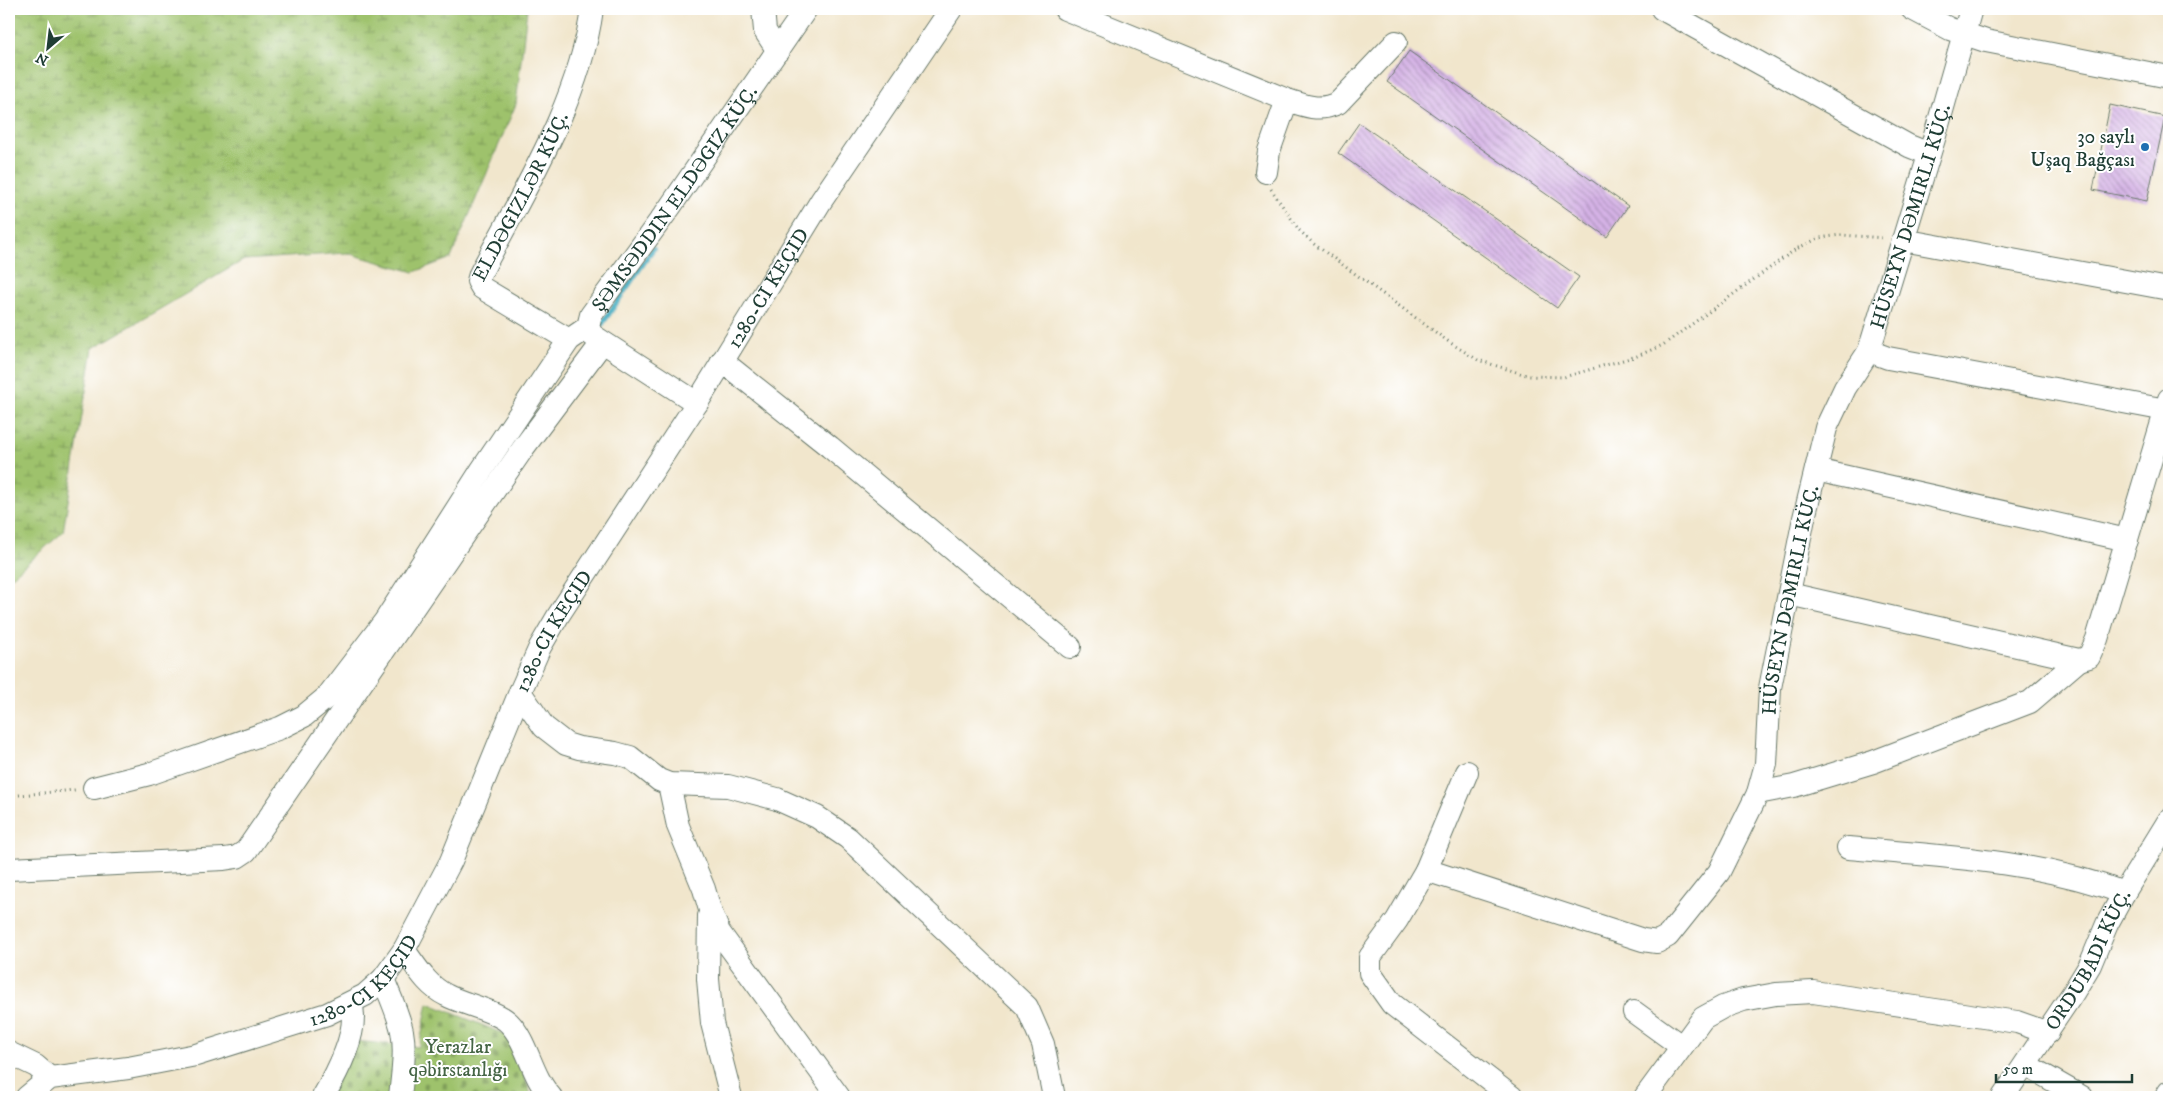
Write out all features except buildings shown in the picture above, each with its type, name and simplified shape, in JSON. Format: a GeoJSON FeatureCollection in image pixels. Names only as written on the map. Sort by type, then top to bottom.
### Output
{"type":"FeatureCollection","features":[{"type":"Feature","properties":{"kind":"street","name":"ELDƏGIZLƏR KÜÇ."},"geometry":{"type":"LineString","coordinates":[[569,340],[482,288],[478,281],[565,106],[579,70],[588,38],[592,9]]}},
{"type":"Feature","properties":{"kind":"street"},"geometry":{"type":"LineString","coordinates":[[763,9],[765,31],[778,51]]}},
{"type":"Feature","properties":{"kind":"street","name":"ŞƏMSƏDDIN ELDƏGIZ KÜÇ."},"geometry":{"type":"LineString","coordinates":[[697,403],[595,335],[590,315],[670,207],[806,9]]}},
{"type":"Feature","properties":{"kind":"street"},"geometry":{"type":"LineString","coordinates":[[28,1097],[38,1086],[50,1078],[65,1074],[128,1068],[196,1055],[327,1014],[365,995],[383,979],[404,950],[451,861],[520,692],[540,647],[558,616],[697,403],[821,201],[950,9]]}},
{"type":"Feature","properties":{"kind":"street"},"geometry":{"type":"LineString","coordinates":[[1065,9],[1287,100],[1314,108],[1326,109],[1338,103],[1396,42]]}},
{"type":"Feature","properties":{"kind":"street"},"geometry":{"type":"LineString","coordinates":[[1662,9],[1909,146],[1929,154]]}},
{"type":"Feature","properties":{"kind":"street"},"geometry":{"type":"LineString","coordinates":[[1912,9],[1964,34],[2008,47],[2169,78]]}},
{"type":"Feature","properties":{"kind":"street","name":"HÜSEYN DƏMIRLI KÜÇ."},"geometry":{"type":"LineString","coordinates":[[1426,870],[1643,940],[1656,942],[1668,936],[1719,872],[1758,792],[1766,764],[1770,688],[1826,428],[1844,388],[1869,350],[1971,9]]}},
{"type":"Feature","properties":{"kind":"street"},"geometry":{"type":"LineString","coordinates":[[1266,172],[1269,151],[1287,100]]}},
{"type":"Feature","properties":{"kind":"street"},"geometry":{"type":"LineString","coordinates":[[1903,240],[2169,289]]}},
{"type":"Feature","properties":{"kind":"street"},"geometry":{"type":"LineString","coordinates":[[94,788],[149,774],[280,728],[304,716],[327,697],[385,621],[481,471],[569,340],[595,335]]}},
{"type":"Feature","properties":{"kind":"street"},"geometry":{"type":"LineString","coordinates":[[9,869],[224,859],[237,857],[246,851],[524,447],[595,335]]}},
{"type":"Feature","properties":{"kind":"street"},"geometry":{"type":"LineString","coordinates":[[1758,792],[1794,786],[1873,762],[2030,702],[2079,660],[2089,657],[2097,639],[2168,404],[1888,358],[1869,350]]}},
{"type":"Feature","properties":{"kind":"street"},"geometry":{"type":"LineString","coordinates":[[722,362],[830,448],[1070,647]]}},
{"type":"Feature","properties":{"kind":"street"},"geometry":{"type":"LineString","coordinates":[[1816,470],[2127,540]]}},
{"type":"Feature","properties":{"kind":"street"},"geometry":{"type":"LineString","coordinates":[[1789,594],[2079,660]]}},
{"type":"Feature","properties":{"kind":"street"},"geometry":{"type":"LineString","coordinates":[[520,692],[544,727],[566,744],[579,748],[614,752],[630,757],[659,780],[669,784],[728,786],[777,799],[817,817],[848,838],[1027,1007],[1043,1044],[1054,1097]]}},
{"type":"Feature","properties":{"kind":"street"},"geometry":{"type":"LineString","coordinates":[[1467,772],[1426,870],[1397,920],[1370,957],[1370,973],[1392,1004],[1512,1097]]}},
{"type":"Feature","properties":{"kind":"street"},"geometry":{"type":"LineString","coordinates":[[669,784],[678,826],[704,889],[719,932],[839,1097]]}},
{"type":"Feature","properties":{"kind":"street","name":"ORDUBADI KÜÇ."},"geometry":{"type":"LineString","coordinates":[[2003,1097],[2048,1033],[2090,964],[2107,924],[2124,893],[2169,820]]}},
{"type":"Feature","properties":{"kind":"street"},"geometry":{"type":"LineString","coordinates":[[1848,848],[1963,858],[2058,873],[2095,882],[2124,893]]}},
{"type":"Feature","properties":{"kind":"street"},"geometry":{"type":"LineString","coordinates":[[710,910],[708,979],[712,1023],[731,1097]]}},
{"type":"Feature","properties":{"kind":"street"},"geometry":{"type":"LineString","coordinates":[[404,950],[430,985],[445,995],[509,1022],[541,1087],[551,1097]]}},
{"type":"Feature","properties":{"kind":"street"},"geometry":{"type":"LineString","coordinates":[[383,979],[397,1012],[402,1032],[403,1062],[400,1097]]}},
{"type":"Feature","properties":{"kind":"street"},"geometry":{"type":"LineString","coordinates":[[1645,1097],[1703,1018],[1722,1007],[1743,1000],[1776,994],[1813,992],[2017,1022],[2048,1033]]}},
{"type":"Feature","properties":{"kind":"street"},"geometry":{"type":"LineString","coordinates":[[323,1097],[341,1062],[353,1024],[354,1012],[351,1003]]}},
{"type":"Feature","properties":{"kind":"street"},"geometry":{"type":"LineString","coordinates":[[1634,1012],[1681,1046]]}},
{"type":"Feature","properties":{"kind":"street"},"geometry":{"type":"LineString","coordinates":[[9,1053],[36,1066],[50,1078]]}},
{"type":"Feature","properties":{"kind":"street"},"geometry":{"type":"LineString","coordinates":[[2026,1065],[2082,1097]]}},
{"type":"Feature","properties":{"kind":"street"},"geometry":{"type":"LineString","coordinates":[[2166,1097],[2169,1092]]}},
{"type":"Feature","properties":{"kind":"path"},"geometry":{"type":"LineString","coordinates":[[1266,172],[1271,190],[1299,230],[1314,244],[1449,342],[1478,360],[1529,376],[1564,377],[1637,356],[1663,345],[1796,249],[1819,238],[1841,235],[1903,240]]}},
{"type":"Feature","properties":{"kind":"path"},"geometry":{"type":"LineString","coordinates":[[9,796],[94,788]]}},
{"type":"Feature","properties":{"kind":"green space"},"geometry":{"type":"Polygon","coordinates":[[[9,9],[527,9],[516,104],[451,258],[414,272],[347,253],[244,260],[93,348],[63,532],[9,579],[9,9]]]}},
{"type":"Feature","properties":{"kind":"green space","name":"Yerazlar qəbirstanlığı"},"geometry":{"type":"Polygon","coordinates":[[[428,1003],[509,1036],[532,1097],[330,1097],[354,1041],[419,1047],[428,1003]]]}},
{"type":"Feature","properties":{"kind":"waterway"},"geometry":{"type":"LineString","coordinates":[[602,324],[653,249]]}},
{"type":"Feature","properties":{"kind":"place","name":"30 saylı Uşaq Bağçası"},"geometry":{"type":"Point","coordinates":[2145,147]}}]}
